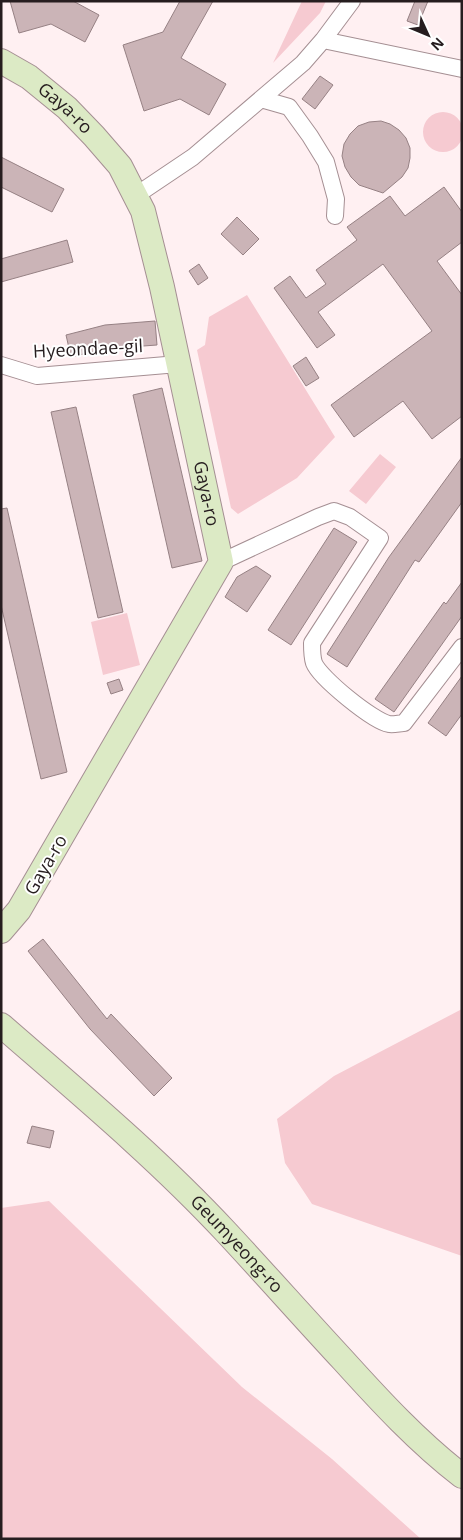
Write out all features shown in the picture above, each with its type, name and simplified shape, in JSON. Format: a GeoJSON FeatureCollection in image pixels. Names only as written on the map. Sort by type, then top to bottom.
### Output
{"type":"FeatureCollection","features":[{"type":"Feature","properties":{"kind":"street"},"geometry":{"type":"LineString","coordinates":[[135,196],[193,157],[303,62],[323,40],[352,1]]}},
{"type":"Feature","properties":{"kind":"street"},"geometry":{"type":"LineString","coordinates":[[323,40],[462,69]]}},
{"type":"Feature","properties":{"kind":"street","name":"Gaya-ro"},"geometry":{"type":"LineString","coordinates":[[1,61],[29,77],[67,108],[94,136],[120,166],[143,211],[162,286],[221,562],[19,910],[1,931]]}},
{"type":"Feature","properties":{"kind":"street"},"geometry":{"type":"LineString","coordinates":[[261,99],[289,107],[310,136],[326,162],[336,199],[335,216]]}},
{"type":"Feature","properties":{"kind":"street","name":"Hyeondae-gil"},"geometry":{"type":"LineString","coordinates":[[1,365],[38,376],[178,364]]}},
{"type":"Feature","properties":{"kind":"street"},"geometry":{"type":"LineString","coordinates":[[221,562],[318,517],[334,512],[350,517],[380,538],[312,643],[314,662],[324,678],[379,720],[389,724],[404,723],[462,647]]}},
{"type":"Feature","properties":{"kind":"street","name":"Geumyeong-ro"},"geometry":{"type":"LineString","coordinates":[[1,1025],[98,1109],[159,1166],[225,1231],[396,1418],[438,1457],[462,1476]]}},
{"type":"Feature","properties":{"kind":"shaded area"},"geometry":{"type":"Polygon","coordinates":[[[302,1],[326,1],[320,13],[273,63],[302,1]]]}},
{"type":"Feature","properties":{"kind":"shaded area"},"geometry":{"type":"Polygon","coordinates":[[[447,112],[454,115],[460,121],[463,132],[462,140],[454,149],[447,152],[439,152],[432,149],[424,140],[423,128],[426,121],[435,113],[447,112]]]}},
{"type":"Feature","properties":{"kind":"shaded area"},"geometry":{"type":"Polygon","coordinates":[[[247,295],[335,437],[297,478],[238,514],[231,508],[197,350],[205,345],[209,317],[247,295]]]}},
{"type":"Feature","properties":{"kind":"shaded area"},"geometry":{"type":"Polygon","coordinates":[[[380,454],[396,467],[366,504],[349,491],[380,454]]]}},
{"type":"Feature","properties":{"kind":"shaded area"},"geometry":{"type":"Polygon","coordinates":[[[127,613],[140,665],[103,675],[91,622],[127,613]]]}},
{"type":"Feature","properties":{"kind":"shaded area"},"geometry":{"type":"Polygon","coordinates":[[[462,1009],[462,1256],[312,1204],[285,1163],[277,1119],[334,1076],[462,1009]]]}},
{"type":"Feature","properties":{"kind":"shaded area"},"geometry":{"type":"Polygon","coordinates":[[[49,1201],[242,1387],[332,1459],[421,1539],[1,1539],[1,1208],[49,1201]]]}},
{"type":"Feature","properties":{"kind":"building"},"geometry":{"type":"Polygon","coordinates":[[[10,1],[73,1],[99,15],[85,42],[51,24],[19,33],[10,1]]]}},
{"type":"Feature","properties":{"kind":"building"},"geometry":{"type":"Polygon","coordinates":[[[180,1],[213,1],[181,58],[226,84],[209,115],[180,99],[144,111],[123,45],[163,32],[180,1]]]}},
{"type":"Feature","properties":{"kind":"building"},"geometry":{"type":"Polygon","coordinates":[[[415,1],[428,1],[418,25],[407,21],[415,1]]]}},
{"type":"Feature","properties":{"kind":"building"},"geometry":{"type":"Polygon","coordinates":[[[320,76],[333,85],[315,109],[302,99],[320,76]]]}},
{"type":"Feature","properties":{"kind":"building"},"geometry":{"type":"Polygon","coordinates":[[[381,121],[399,130],[406,138],[410,148],[408,168],[402,177],[383,193],[359,185],[345,167],[342,156],[344,144],[358,126],[369,122],[381,121]]]}},
{"type":"Feature","properties":{"kind":"building"},"geometry":{"type":"Polygon","coordinates":[[[1,157],[64,189],[52,212],[1,187],[1,157]]]}},
{"type":"Feature","properties":{"kind":"building"},"geometry":{"type":"Polygon","coordinates":[[[444,187],[462,212],[462,242],[437,261],[462,295],[462,416],[432,439],[403,401],[354,437],[331,405],[432,331],[383,264],[318,312],[335,335],[317,348],[274,288],[290,276],[306,298],[326,284],[316,270],[357,240],[347,227],[390,196],[405,216],[444,187]]]}},
{"type":"Feature","properties":{"kind":"building"},"geometry":{"type":"Polygon","coordinates":[[[237,217],[259,239],[243,255],[221,234],[237,217]]]}},
{"type":"Feature","properties":{"kind":"building"},"geometry":{"type":"Polygon","coordinates":[[[67,240],[73,262],[1,282],[1,259],[67,240]]]}},
{"type":"Feature","properties":{"kind":"building"},"geometry":{"type":"Polygon","coordinates":[[[199,264],[208,278],[198,285],[189,271],[199,264]]]}},
{"type":"Feature","properties":{"kind":"building"},"geometry":{"type":"Polygon","coordinates":[[[155,321],[157,345],[116,348],[116,346],[71,357],[66,335],[105,325],[155,321]]]}},
{"type":"Feature","properties":{"kind":"building"},"geometry":{"type":"Polygon","coordinates":[[[306,357],[319,378],[306,386],[293,366],[306,357]]]}},
{"type":"Feature","properties":{"kind":"building"},"geometry":{"type":"Polygon","coordinates":[[[162,388],[202,561],[172,568],[133,395],[162,388]]]}},
{"type":"Feature","properties":{"kind":"building"},"geometry":{"type":"Polygon","coordinates":[[[76,407],[123,612],[98,618],[51,412],[76,407]]]}},
{"type":"Feature","properties":{"kind":"building"},"geometry":{"type":"Polygon","coordinates":[[[462,457],[462,502],[419,562],[415,560],[347,667],[327,654],[389,557],[462,457]]]}},
{"type":"Feature","properties":{"kind":"building"},"geometry":{"type":"Polygon","coordinates":[[[7,508],[67,772],[41,779],[1,605],[1,509],[7,508]]]}},
{"type":"Feature","properties":{"kind":"building"},"geometry":{"type":"Polygon","coordinates":[[[334,528],[357,542],[291,645],[268,630],[334,528]]]}},
{"type":"Feature","properties":{"kind":"building"},"geometry":{"type":"Polygon","coordinates":[[[256,566],[271,576],[247,612],[225,597],[237,577],[256,566]]]}},
{"type":"Feature","properties":{"kind":"building"},"geometry":{"type":"Polygon","coordinates":[[[462,582],[462,616],[394,712],[375,699],[444,602],[446,604],[462,582]]]}},
{"type":"Feature","properties":{"kind":"building"},"geometry":{"type":"Polygon","coordinates":[[[462,676],[462,714],[446,736],[428,723],[462,676]]]}},
{"type":"Feature","properties":{"kind":"building"},"geometry":{"type":"Polygon","coordinates":[[[119,679],[123,690],[111,694],[107,683],[119,679]]]}},
{"type":"Feature","properties":{"kind":"building"},"geometry":{"type":"Polygon","coordinates":[[[43,939],[107,1019],[111,1014],[172,1078],[154,1096],[90,1029],[28,951],[43,939]]]}},
{"type":"Feature","properties":{"kind":"building"},"geometry":{"type":"Polygon","coordinates":[[[32,1126],[54,1131],[50,1148],[27,1143],[32,1126]]]}}]}
